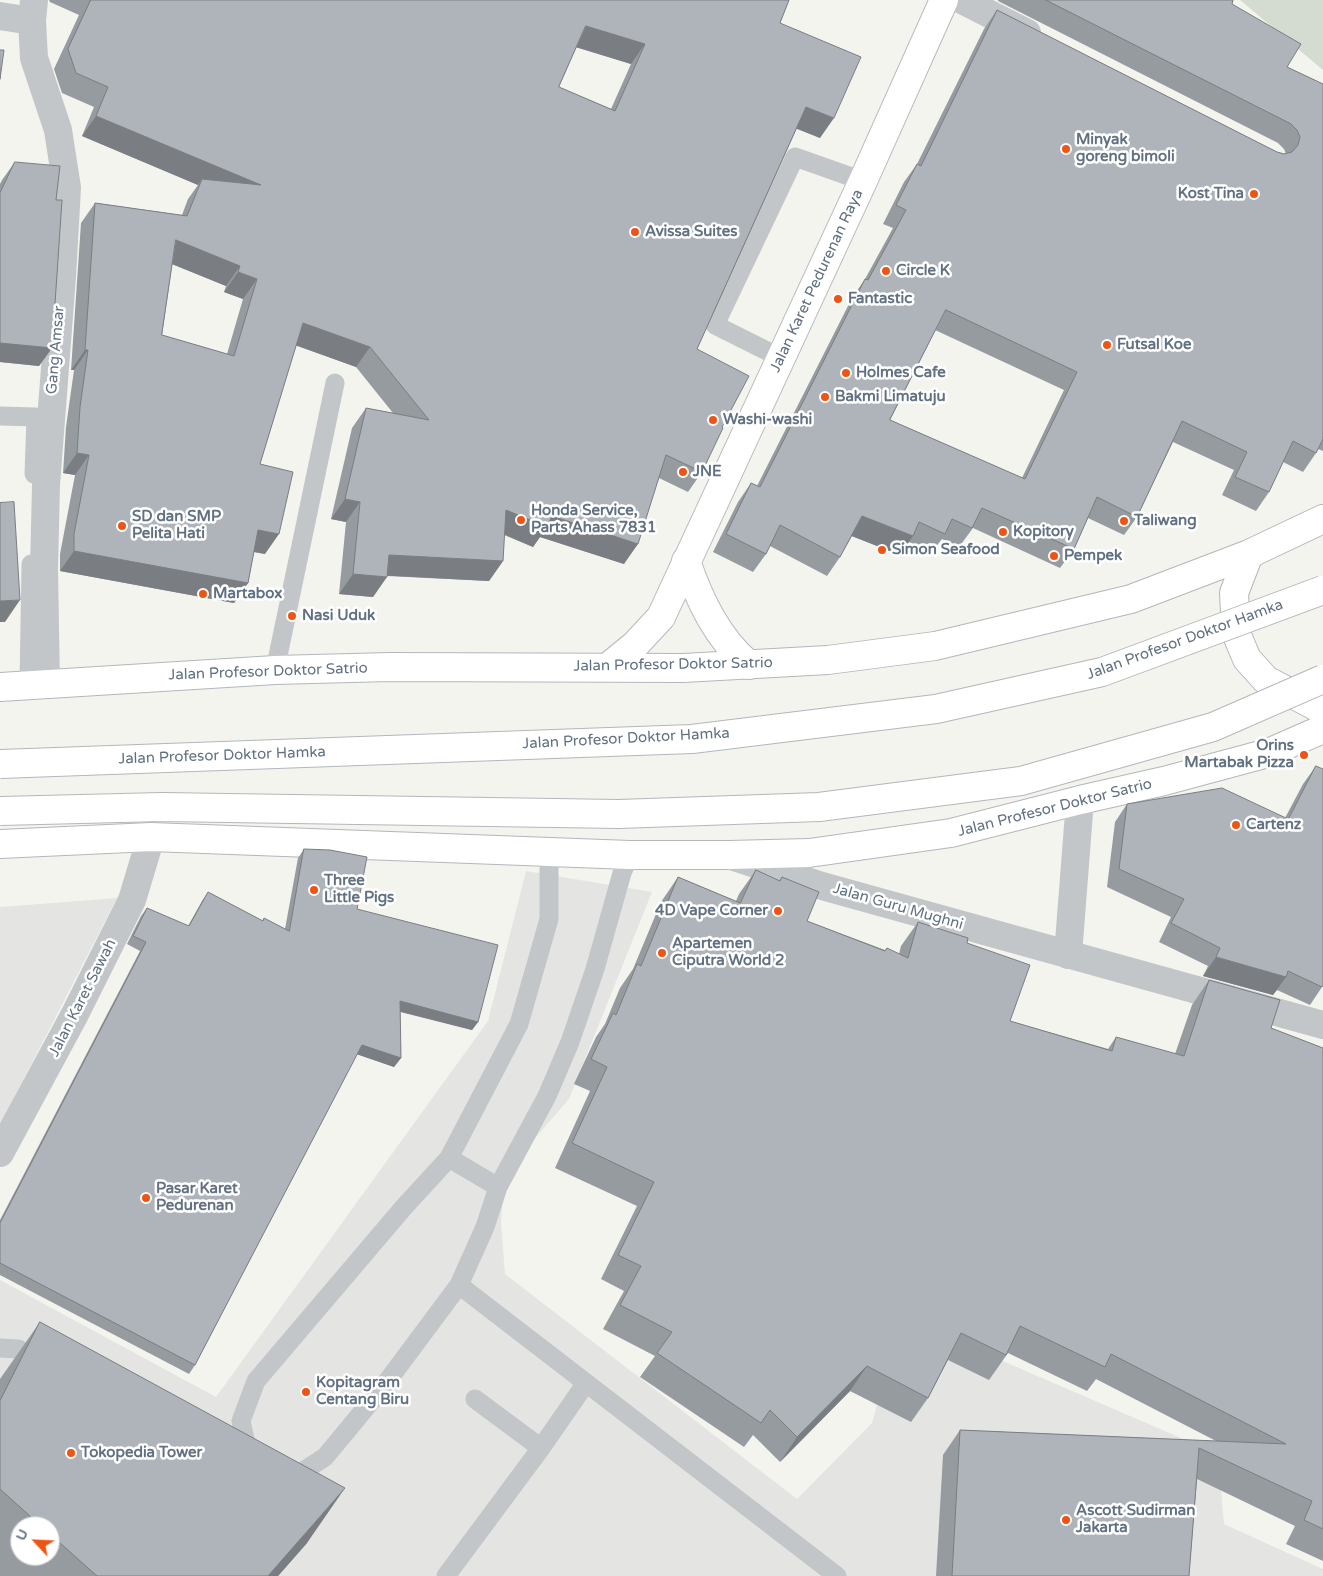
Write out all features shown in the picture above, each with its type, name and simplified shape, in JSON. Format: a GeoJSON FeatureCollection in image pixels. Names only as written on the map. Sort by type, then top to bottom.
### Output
{"type":"FeatureCollection","features":[{"type":"Feature","properties":{"kind":"main road","name":"Jalan Karet Pedurenan Raya"},"geometry":{"type":"LineString","coordinates":[[608,667],[636,645],[661,617],[863,181],[944,0]]}},
{"type":"Feature","properties":{"kind":"main road","name":"Jalan Profesor Doktor Satrio"},"geometry":{"type":"LineString","coordinates":[[0,687],[275,670],[390,667],[682,668],[828,660],[935,646],[1131,600],[1249,554],[1323,519]]}},
{"type":"Feature","properties":{"kind":"main road"},"geometry":{"type":"LineString","coordinates":[[1249,554],[1234,592],[1236,633],[1247,659],[1266,680],[1323,710]]}},
{"type":"Feature","properties":{"kind":"main road"},"geometry":{"type":"LineString","coordinates":[[686,561],[706,610],[735,653],[749,665]]}},
{"type":"Feature","properties":{"kind":"main road","name":"Jalan Profesor Doktor Hamka"},"geometry":{"type":"LineString","coordinates":[[0,764],[692,739],[936,709],[1102,672],[1323,590]]}},
{"type":"Feature","properties":{"kind":"main road"},"geometry":{"type":"LineString","coordinates":[[0,811],[162,807],[620,814],[819,807],[1021,781],[1212,727],[1323,680]]}},
{"type":"Feature","properties":{"kind":"main road","name":"Jalan Profesor Doktor Satrio"},"geometry":{"type":"LineString","coordinates":[[0,844],[151,837],[630,855],[809,853],[951,833],[1080,800],[1164,782],[1268,753],[1323,729]]}},
{"type":"Feature","properties":{"kind":"street"},"geometry":{"type":"LineString","coordinates":[[962,0],[1050,44]]}},
{"type":"Feature","properties":{"kind":"street"},"geometry":{"type":"LineString","coordinates":[[0,16],[33,11]]}},
{"type":"Feature","properties":{"kind":"street","name":"Gang Amsar"},"geometry":{"type":"LineString","coordinates":[[33,11],[34,58],[58,130],[66,188],[62,277],[46,485],[44,569],[37,684]]}},
{"type":"Feature","properties":{"kind":"street"},"geometry":{"type":"LineString","coordinates":[[1068,955],[1080,800]]}},
{"type":"Feature","properties":{"kind":"street","name":"Jalan Karet Sawah"},"geometry":{"type":"LineString","coordinates":[[0,1153],[75,1014],[132,900],[151,837]]}},
{"type":"Feature","properties":{"kind":"street","name":"Jalan Guru Mughni"},"geometry":{"type":"LineString","coordinates":[[729,855],[822,886],[1323,1025]]}},
{"type":"Feature","properties":{"kind":"lane"},"geometry":{"type":"LineString","coordinates":[[781,358],[715,326],[795,157],[863,181]]}},
{"type":"Feature","properties":{"kind":"lane"},"geometry":{"type":"LineString","coordinates":[[275,670],[335,383]]}},
{"type":"Feature","properties":{"kind":"lane"},"geometry":{"type":"LineString","coordinates":[[0,416],[36,416],[30,623],[37,684]]}},
{"type":"Feature","properties":{"kind":"lane"},"geometry":{"type":"LineString","coordinates":[[263,1470],[242,1421],[256,1381],[404,1207],[449,1158],[519,1024],[549,919],[549,869],[552,851]]}},
{"type":"Feature","properties":{"kind":"lane"},"geometry":{"type":"LineString","coordinates":[[233,1455],[288,1481],[325,1457],[383,1387],[458,1285],[485,1227],[498,1187],[547,1096],[570,1042],[595,969],[622,874],[630,855]]}},
{"type":"Feature","properties":{"kind":"lane"},"geometry":{"type":"LineString","coordinates":[[449,1158],[498,1187]]}},
{"type":"Feature","properties":{"kind":"lane"},"geometry":{"type":"LineString","coordinates":[[458,1285],[837,1576]]}},
{"type":"Feature","properties":{"kind":"lane"},"geometry":{"type":"LineString","coordinates":[[0,1348],[18,1349],[53,1368]]}},
{"type":"Feature","properties":{"kind":"lane"},"geometry":{"type":"LineString","coordinates":[[446,1576],[541,1448],[586,1383]]}},
{"type":"Feature","properties":{"kind":"lane"},"geometry":{"type":"LineString","coordinates":[[474,1398],[541,1448]]}},
{"type":"Feature","properties":{"kind":"shaded area"},"geometry":{"type":"Polygon","coordinates":[[[1240,0],[1323,0],[1323,70],[1240,0]]]}},
{"type":"Feature","properties":{"kind":"shaded area"},"geometry":{"type":"Polygon","coordinates":[[[526,871],[652,892],[569,1099],[505,1173],[501,1222],[505,1274],[797,1499],[872,1423],[901,1317],[1218,1454],[1224,1524],[1323,1569],[1323,1576],[0,1576],[0,1280],[216,1397],[488,1021],[526,871]]]}},
{"type":"Feature","properties":{"kind":"shaded area"},"geometry":{"type":"Polygon","coordinates":[[[117,898],[0,1125],[0,907],[117,898]]]}},
{"type":"Feature","properties":{"kind":"building"},"geometry":{"type":"Polygon","coordinates":[[[91,0],[789,0],[780,23],[861,57],[834,118],[806,107],[697,349],[749,376],[722,427],[702,472],[666,455],[638,544],[552,516],[547,527],[506,510],[503,561],[389,555],[387,577],[353,574],[360,502],[345,499],[366,408],[429,420],[370,347],[303,323],[260,464],[293,472],[279,534],[258,530],[248,583],[74,551],[74,534],[89,455],[77,453],[80,407],[88,350],[85,350],[95,203],[187,216],[202,179],[261,185],[96,116],[108,87],[76,73],[68,49],[91,0]],[[586,26],[559,87],[615,111],[645,44],[586,26]],[[176,240],[162,335],[234,356],[257,279],[238,272],[240,266],[176,240]]]}},
{"type":"Feature","properties":{"kind":"building"},"geometry":{"type":"Polygon","coordinates":[[[1046,0],[1233,0],[1232,4],[1301,44],[1287,67],[1323,84],[1323,439],[1316,453],[1293,441],[1269,492],[1235,477],[1247,452],[1182,421],[1137,517],[1097,497],[1074,549],[982,508],[972,528],[952,519],[945,534],[919,522],[913,536],[862,516],[840,557],[780,525],[766,554],[726,534],[751,483],[760,487],[865,279],[868,280],[906,210],[896,205],[917,164],[921,166],[997,10],[1277,152],[1284,154],[1292,152],[1298,145],[1300,137],[1297,130],[1291,124],[1046,0]],[[946,310],[890,420],[1025,479],[1077,372],[946,310]]]}},
{"type":"Feature","properties":{"kind":"building"},"geometry":{"type":"Polygon","coordinates":[[[0,50],[4,50],[0,79],[0,50]]]}},
{"type":"Feature","properties":{"kind":"building"},"geometry":{"type":"Polygon","coordinates":[[[15,162],[60,166],[56,200],[62,200],[52,348],[0,343],[0,193],[15,162]]]}},
{"type":"Feature","properties":{"kind":"building"},"geometry":{"type":"Polygon","coordinates":[[[14,502],[20,600],[0,601],[0,503],[14,502]]]}},
{"type":"Feature","properties":{"kind":"building"},"geometry":{"type":"Polygon","coordinates":[[[1316,766],[1323,769],[1322,987],[1288,971],[1286,977],[1216,957],[1220,948],[1171,923],[1184,899],[1119,869],[1127,804],[1222,788],[1288,819],[1316,766]]]}},
{"type":"Feature","properties":{"kind":"building","name":"Pasar Karet Pedurenan"},"geometry":{"type":"Polygon","coordinates":[[[304,849],[330,850],[367,857],[357,909],[498,945],[478,1022],[400,1001],[401,1058],[362,1045],[195,1365],[0,1263],[0,1223],[146,942],[133,936],[147,908],[189,926],[208,892],[263,921],[264,918],[289,931],[304,849]]]}},
{"type":"Feature","properties":{"kind":"building"},"geometry":{"type":"Polygon","coordinates":[[[756,870],[780,881],[782,877],[819,892],[807,921],[885,951],[887,948],[908,958],[918,922],[968,938],[967,943],[1030,965],[1010,1021],[1112,1051],[1116,1037],[1184,1056],[1209,980],[1280,1000],[1271,1028],[1323,1048],[1323,1529],[1304,1520],[1312,1501],[1199,1448],[1189,1576],[952,1576],[960,1430],[1286,1444],[1111,1354],[1105,1367],[1020,1326],[1006,1355],[961,1333],[928,1398],[867,1366],[797,1437],[770,1410],[761,1423],[657,1353],[672,1332],[620,1305],[641,1266],[618,1255],[654,1182],[572,1143],[607,1067],[591,1059],[613,1013],[616,1015],[637,964],[641,966],[678,877],[740,903],[756,870]]]}},
{"type":"Feature","properties":{"kind":"building"},"geometry":{"type":"Polygon","coordinates":[[[40,1322],[345,1488],[268,1576],[97,1576],[60,1543],[60,1516],[30,1516],[0,1489],[0,1401],[40,1322]]]}},
{"type":"Feature","properties":{"kind":"place","name":"Minyak goreng bimoli"},"geometry":{"type":"Point","coordinates":[1066,149]}},
{"type":"Feature","properties":{"kind":"place","name":"Kost Tina"},"geometry":{"type":"Point","coordinates":[1254,194]}},
{"type":"Feature","properties":{"kind":"place","name":"Avissa Suites"},"geometry":{"type":"Point","coordinates":[635,232]}},
{"type":"Feature","properties":{"kind":"place","name":"Circle K"},"geometry":{"type":"Point","coordinates":[886,271]}},
{"type":"Feature","properties":{"kind":"place","name":"Fantastic"},"geometry":{"type":"Point","coordinates":[838,299]}},
{"type":"Feature","properties":{"kind":"place","name":"Futsal Koe"},"geometry":{"type":"Point","coordinates":[1107,345]}},
{"type":"Feature","properties":{"kind":"place","name":"Holmes Cafe"},"geometry":{"type":"Point","coordinates":[846,373]}},
{"type":"Feature","properties":{"kind":"place","name":"Bakmi Limatuju"},"geometry":{"type":"Point","coordinates":[825,397]}},
{"type":"Feature","properties":{"kind":"place","name":"Washi-washi"},"geometry":{"type":"Point","coordinates":[713,420]}},
{"type":"Feature","properties":{"kind":"place","name":"JNE"},"geometry":{"type":"Point","coordinates":[683,472]}},
{"type":"Feature","properties":{"kind":"place","name":"Honda Service, Parts Ahass 7831"},"geometry":{"type":"Point","coordinates":[521,520]}},
{"type":"Feature","properties":{"kind":"place","name":"Taliwang"},"geometry":{"type":"Point","coordinates":[1124,521]}},
{"type":"Feature","properties":{"kind":"place","name":"SD dan SMP Pelita Hati"},"geometry":{"type":"Point","coordinates":[122,526]}},
{"type":"Feature","properties":{"kind":"place","name":"Kopitory"},"geometry":{"type":"Point","coordinates":[1003,532]}},
{"type":"Feature","properties":{"kind":"place","name":"Simon Seafood"},"geometry":{"type":"Point","coordinates":[882,550]}},
{"type":"Feature","properties":{"kind":"place","name":"Pempek"},"geometry":{"type":"Point","coordinates":[1054,556]}},
{"type":"Feature","properties":{"kind":"place","name":"Martabox"},"geometry":{"type":"Point","coordinates":[203,594]}},
{"type":"Feature","properties":{"kind":"place","name":"Nasi Uduk"},"geometry":{"type":"Point","coordinates":[292,616]}},
{"type":"Feature","properties":{"kind":"place","name":"Orins Martabak Pizza"},"geometry":{"type":"Point","coordinates":[1304,755]}},
{"type":"Feature","properties":{"kind":"place","name":"Cartenz"},"geometry":{"type":"Point","coordinates":[1236,825]}},
{"type":"Feature","properties":{"kind":"place","name":"Three Little Pigs"},"geometry":{"type":"Point","coordinates":[314,890]}},
{"type":"Feature","properties":{"kind":"place","name":"4D Vape Corner"},"geometry":{"type":"Point","coordinates":[778,911]}},
{"type":"Feature","properties":{"kind":"place","name":"Apartemen Ciputra World 2"},"geometry":{"type":"Point","coordinates":[662,953]}},
{"type":"Feature","properties":{"kind":"place","name":"Pasar Karet Pedurenan"},"geometry":{"type":"Point","coordinates":[146,1198]}},
{"type":"Feature","properties":{"kind":"place","name":"Kopitagram Centang Biru"},"geometry":{"type":"Point","coordinates":[306,1392]}},
{"type":"Feature","properties":{"kind":"place","name":"Tokopedia Tower"},"geometry":{"type":"Point","coordinates":[71,1453]}},
{"type":"Feature","properties":{"kind":"place","name":"Ascott Sudirman Jakarta"},"geometry":{"type":"Point","coordinates":[1066,1520]}}]}
